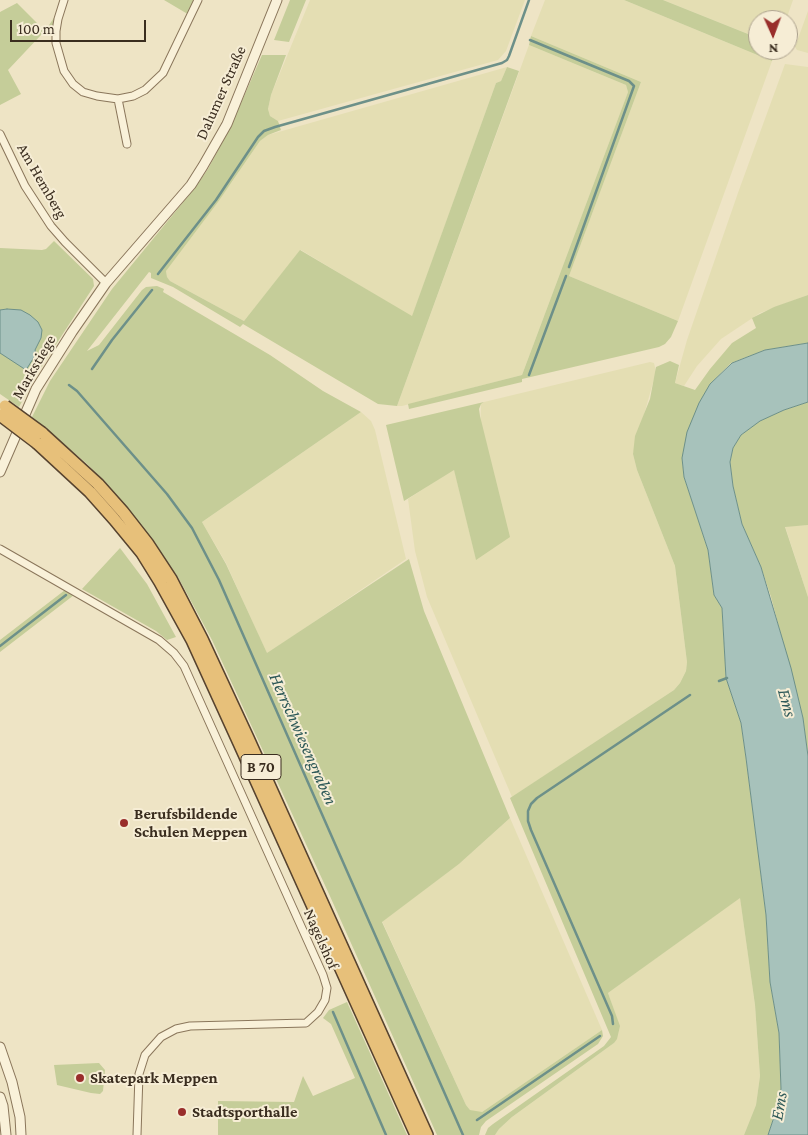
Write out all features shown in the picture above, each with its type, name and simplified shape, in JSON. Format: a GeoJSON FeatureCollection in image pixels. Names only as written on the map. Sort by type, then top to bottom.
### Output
{"type":"FeatureCollection","features":[{"type":"Feature","properties":{"kind":"highway","name":"B 70"},"geometry":{"type":"LineString","coordinates":[[2,408],[98,484],[148,544],[171,579],[202,639],[248,738],[427,1135]]}},
{"type":"Feature","properties":{"kind":"highway","name":"B 70"},"geometry":{"type":"LineString","coordinates":[[39,438],[90,492],[142,553],[192,640],[416,1135]]}},
{"type":"Feature","properties":{"kind":"street"},"geometry":{"type":"LineString","coordinates":[[64,0],[58,18],[56,37],[59,58],[64,71],[73,84],[83,92],[118,99],[133,96],[146,90],[163,73],[198,0]]}},
{"type":"Feature","properties":{"kind":"street","name":"Dalumer Straße"},"geometry":{"type":"LineString","coordinates":[[106,283],[191,185],[204,166],[227,124],[274,1]]}},
{"type":"Feature","properties":{"kind":"street"},"geometry":{"type":"LineString","coordinates":[[118,99],[127,144]]}},
{"type":"Feature","properties":{"kind":"street","name":"Am Hemberg"},"geometry":{"type":"LineString","coordinates":[[0,134],[25,186],[51,226],[106,283]]}},
{"type":"Feature","properties":{"kind":"street","name":"Markstiege"},"geometry":{"type":"LineString","coordinates":[[0,472],[43,376],[106,283]]}},
{"type":"Feature","properties":{"kind":"street","name":"Nagelshof"},"geometry":{"type":"LineString","coordinates":[[0,549],[159,640],[184,666],[323,975],[327,988],[325,1000],[318,1012],[306,1023],[190,1026],[176,1029],[161,1036],[146,1054],[139,1074],[137,1135]]}},
{"type":"Feature","properties":{"kind":"street"},"geometry":{"type":"LineString","coordinates":[[0,1047],[12,1082],[20,1117],[21,1135]]}},
{"type":"Feature","properties":{"kind":"street"},"geometry":{"type":"LineString","coordinates":[[0,1097],[3,1106],[6,1135]]}},
{"type":"Feature","properties":{"kind":"shaded area"},"geometry":{"type":"Polygon","coordinates":[[[310,0],[525,0],[506,51],[498,60],[278,121],[270,116],[268,109],[271,95],[310,0]]]}},
{"type":"Feature","properties":{"kind":"shaded area"},"geometry":{"type":"Polygon","coordinates":[[[545,0],[624,0],[748,51],[748,60],[772,61],[678,321],[569,276],[641,82],[531,36],[545,0]]]}},
{"type":"Feature","properties":{"kind":"shaded area"},"geometry":{"type":"Polygon","coordinates":[[[663,0],[793,0],[790,10],[748,10],[748,34],[663,0]]]}},
{"type":"Feature","properties":{"kind":"shaded area"},"geometry":{"type":"Polygon","coordinates":[[[808,11],[808,53],[798,50],[798,39],[808,11]]]}},
{"type":"Feature","properties":{"kind":"shaded area"},"geometry":{"type":"Polygon","coordinates":[[[529,45],[626,85],[628,92],[522,375],[397,406],[529,45]]]}},
{"type":"Feature","properties":{"kind":"shaded area"},"geometry":{"type":"Polygon","coordinates":[[[785,64],[808,67],[808,295],[760,313],[721,339],[697,366],[684,386],[675,383],[687,340],[785,64]]]}},
{"type":"Feature","properties":{"kind":"shaded area"},"geometry":{"type":"Polygon","coordinates":[[[507,67],[501,81],[496,83],[412,317],[301,250],[244,321],[170,281],[167,277],[166,271],[168,266],[232,182],[260,141],[268,135],[507,67]]]}},
{"type":"Feature","properties":{"kind":"shaded area"},"geometry":{"type":"Polygon","coordinates":[[[650,362],[654,363],[656,372],[633,454],[637,470],[675,566],[687,662],[686,671],[674,690],[512,797],[427,597],[415,551],[408,499],[454,469],[476,559],[481,404],[650,362]]]}},
{"type":"Feature","properties":{"kind":"shaded area"},"geometry":{"type":"Polygon","coordinates":[[[361,412],[371,421],[375,430],[406,559],[267,654],[226,563],[202,522],[361,412]]]}},
{"type":"Feature","properties":{"kind":"shaded area"},"geometry":{"type":"Polygon","coordinates":[[[808,525],[808,597],[785,526],[808,525]]]}},
{"type":"Feature","properties":{"kind":"shaded area"},"geometry":{"type":"Polygon","coordinates":[[[510,818],[602,1030],[482,1112],[475,1112],[466,1105],[382,921],[459,864],[510,818]]]}},
{"type":"Feature","properties":{"kind":"shaded area"},"geometry":{"type":"Polygon","coordinates":[[[740,897],[755,1005],[760,1076],[756,1105],[744,1135],[495,1135],[512,1117],[614,1043],[618,1022],[608,993],[740,897]]]}},
{"type":"Feature","properties":{"kind":"green space"},"geometry":{"type":"Polygon","coordinates":[[[164,0],[198,0],[191,16],[164,0]]]}},
{"type":"Feature","properties":{"kind":"green space"},"geometry":{"type":"Polygon","coordinates":[[[290,0],[306,0],[289,42],[274,40],[290,0]]]}},
{"type":"Feature","properties":{"kind":"green space"},"geometry":{"type":"Polygon","coordinates":[[[624,0],[663,0],[748,34],[748,51],[624,0]]]}},
{"type":"Feature","properties":{"kind":"green space"},"geometry":{"type":"Polygon","coordinates":[[[17,3],[45,31],[62,6],[56,31],[41,35],[8,70],[21,94],[0,105],[0,12],[17,3]]]}},
{"type":"Feature","properties":{"kind":"green space"},"geometry":{"type":"Polygon","coordinates":[[[531,36],[641,82],[569,276],[678,321],[671,337],[665,344],[659,347],[522,379],[522,382],[409,409],[408,404],[522,375],[628,92],[626,85],[529,45],[531,36]]]}},
{"type":"Feature","properties":{"kind":"green space"},"geometry":{"type":"Polygon","coordinates":[[[262,55],[286,55],[271,95],[268,109],[270,116],[278,121],[281,130],[268,135],[260,141],[218,202],[166,271],[170,281],[244,321],[300,250],[412,316],[496,83],[501,81],[507,67],[519,71],[397,406],[378,404],[243,324],[240,327],[173,287],[151,278],[151,273],[149,272],[87,351],[99,345],[142,290],[146,287],[157,286],[164,289],[163,292],[270,355],[323,391],[361,412],[202,522],[226,564],[267,653],[409,559],[424,611],[510,818],[459,864],[382,922],[466,1105],[470,1110],[482,1112],[602,1030],[603,1036],[598,1044],[486,1121],[481,1127],[479,1135],[437,1135],[212,640],[178,577],[106,483],[86,463],[32,417],[50,381],[112,289],[194,189],[208,169],[231,126],[262,55]]]}},
{"type":"Feature","properties":{"kind":"green space"},"geometry":{"type":"Polygon","coordinates":[[[54,241],[93,279],[94,286],[40,369],[19,407],[0,394],[0,248],[42,250],[46,249],[54,241]]]}},
{"type":"Feature","properties":{"kind":"green space"},"geometry":{"type":"Polygon","coordinates":[[[808,295],[808,343],[765,350],[731,363],[710,384],[682,458],[684,477],[708,550],[714,595],[722,608],[726,678],[741,723],[766,915],[770,982],[779,1033],[781,1089],[768,1135],[744,1135],[756,1105],[760,1076],[755,1005],[740,898],[608,993],[620,1026],[614,1043],[512,1117],[495,1135],[485,1135],[488,1128],[493,1124],[604,1046],[611,1037],[510,798],[674,690],[686,671],[687,662],[675,566],[637,470],[633,454],[635,436],[650,399],[656,367],[670,361],[679,365],[675,383],[695,390],[732,343],[756,328],[752,318],[774,307],[808,295]]]}},
{"type":"Feature","properties":{"kind":"green space"},"geometry":{"type":"Polygon","coordinates":[[[484,402],[479,409],[480,416],[510,537],[476,560],[454,470],[404,501],[386,425],[484,402]]]}},
{"type":"Feature","properties":{"kind":"green space"},"geometry":{"type":"Polygon","coordinates":[[[808,402],[808,525],[785,527],[808,597],[808,756],[803,718],[771,597],[761,567],[742,524],[733,486],[730,462],[733,448],[741,435],[759,421],[808,402]]]}},
{"type":"Feature","properties":{"kind":"green space"},"geometry":{"type":"Polygon","coordinates":[[[120,548],[147,584],[176,637],[167,640],[156,631],[82,589],[120,548]]]}},
{"type":"Feature","properties":{"kind":"green space"},"geometry":{"type":"Polygon","coordinates":[[[65,590],[74,595],[0,652],[0,640],[65,590]]]}},
{"type":"Feature","properties":{"kind":"green space"},"geometry":{"type":"Polygon","coordinates":[[[347,1002],[407,1135],[218,1135],[218,1101],[294,1102],[303,1076],[313,1096],[355,1078],[331,1024],[323,1018],[329,1010],[347,1002]]]}},
{"type":"Feature","properties":{"kind":"green space","name":"Skatepark Meppen"},"geometry":{"type":"Polygon","coordinates":[[[99,1063],[105,1070],[103,1091],[100,1094],[57,1085],[54,1065],[99,1063]]]}},
{"type":"Feature","properties":{"kind":"water"},"geometry":{"type":"Polygon","coordinates":[[[0,310],[21,310],[30,315],[38,322],[42,330],[41,338],[35,350],[36,354],[26,370],[0,353],[0,310]]]}},
{"type":"Feature","properties":{"kind":"water","name":"Ems"},"geometry":{"type":"Polygon","coordinates":[[[808,343],[808,402],[760,421],[741,435],[733,448],[730,462],[733,486],[742,524],[761,567],[791,668],[803,718],[808,756],[808,1135],[768,1135],[781,1089],[779,1033],[770,982],[766,915],[741,723],[726,678],[722,608],[714,595],[708,550],[684,477],[682,458],[687,432],[699,403],[710,384],[732,363],[765,350],[808,343]]]}},
{"type":"Feature","properties":{"kind":"waterway"},"geometry":{"type":"LineString","coordinates":[[158,274],[216,200],[264,131],[502,63],[509,56],[529,0]]}},
{"type":"Feature","properties":{"kind":"waterway"},"geometry":{"type":"LineString","coordinates":[[530,40],[629,81],[634,86],[569,267]]}},
{"type":"Feature","properties":{"kind":"waterway"},"geometry":{"type":"LineString","coordinates":[[529,375],[566,276]]}},
{"type":"Feature","properties":{"kind":"waterway"},"geometry":{"type":"LineString","coordinates":[[92,369],[112,340],[152,290]]}},
{"type":"Feature","properties":{"kind":"waterway","name":"Herrschwiesengraben"},"geometry":{"type":"LineString","coordinates":[[69,385],[77,391],[167,494],[192,528],[219,580],[463,1135]]}},
{"type":"Feature","properties":{"kind":"waterway"},"geometry":{"type":"LineString","coordinates":[[0,646],[66,595]]}},
{"type":"Feature","properties":{"kind":"waterway"},"geometry":{"type":"LineString","coordinates":[[719,681],[727,678]]}},
{"type":"Feature","properties":{"kind":"waterway"},"geometry":{"type":"LineString","coordinates":[[613,1024],[612,1016],[531,830],[528,821],[528,811],[531,804],[537,798],[690,695]]}},
{"type":"Feature","properties":{"kind":"waterway"},"geometry":{"type":"LineString","coordinates":[[333,1012],[386,1135]]}},
{"type":"Feature","properties":{"kind":"waterway"},"geometry":{"type":"LineString","coordinates":[[477,1120],[600,1036]]}},
{"type":"Feature","properties":{"kind":"place","name":"Berufsbildende Schulen Meppen"},"geometry":{"type":"Point","coordinates":[124,823]}},
{"type":"Feature","properties":{"kind":"place","name":"Skatepark Meppen"},"geometry":{"type":"Point","coordinates":[80,1078]}},
{"type":"Feature","properties":{"kind":"place","name":"Stadtsporthalle"},"geometry":{"type":"Point","coordinates":[182,1112]}}]}
